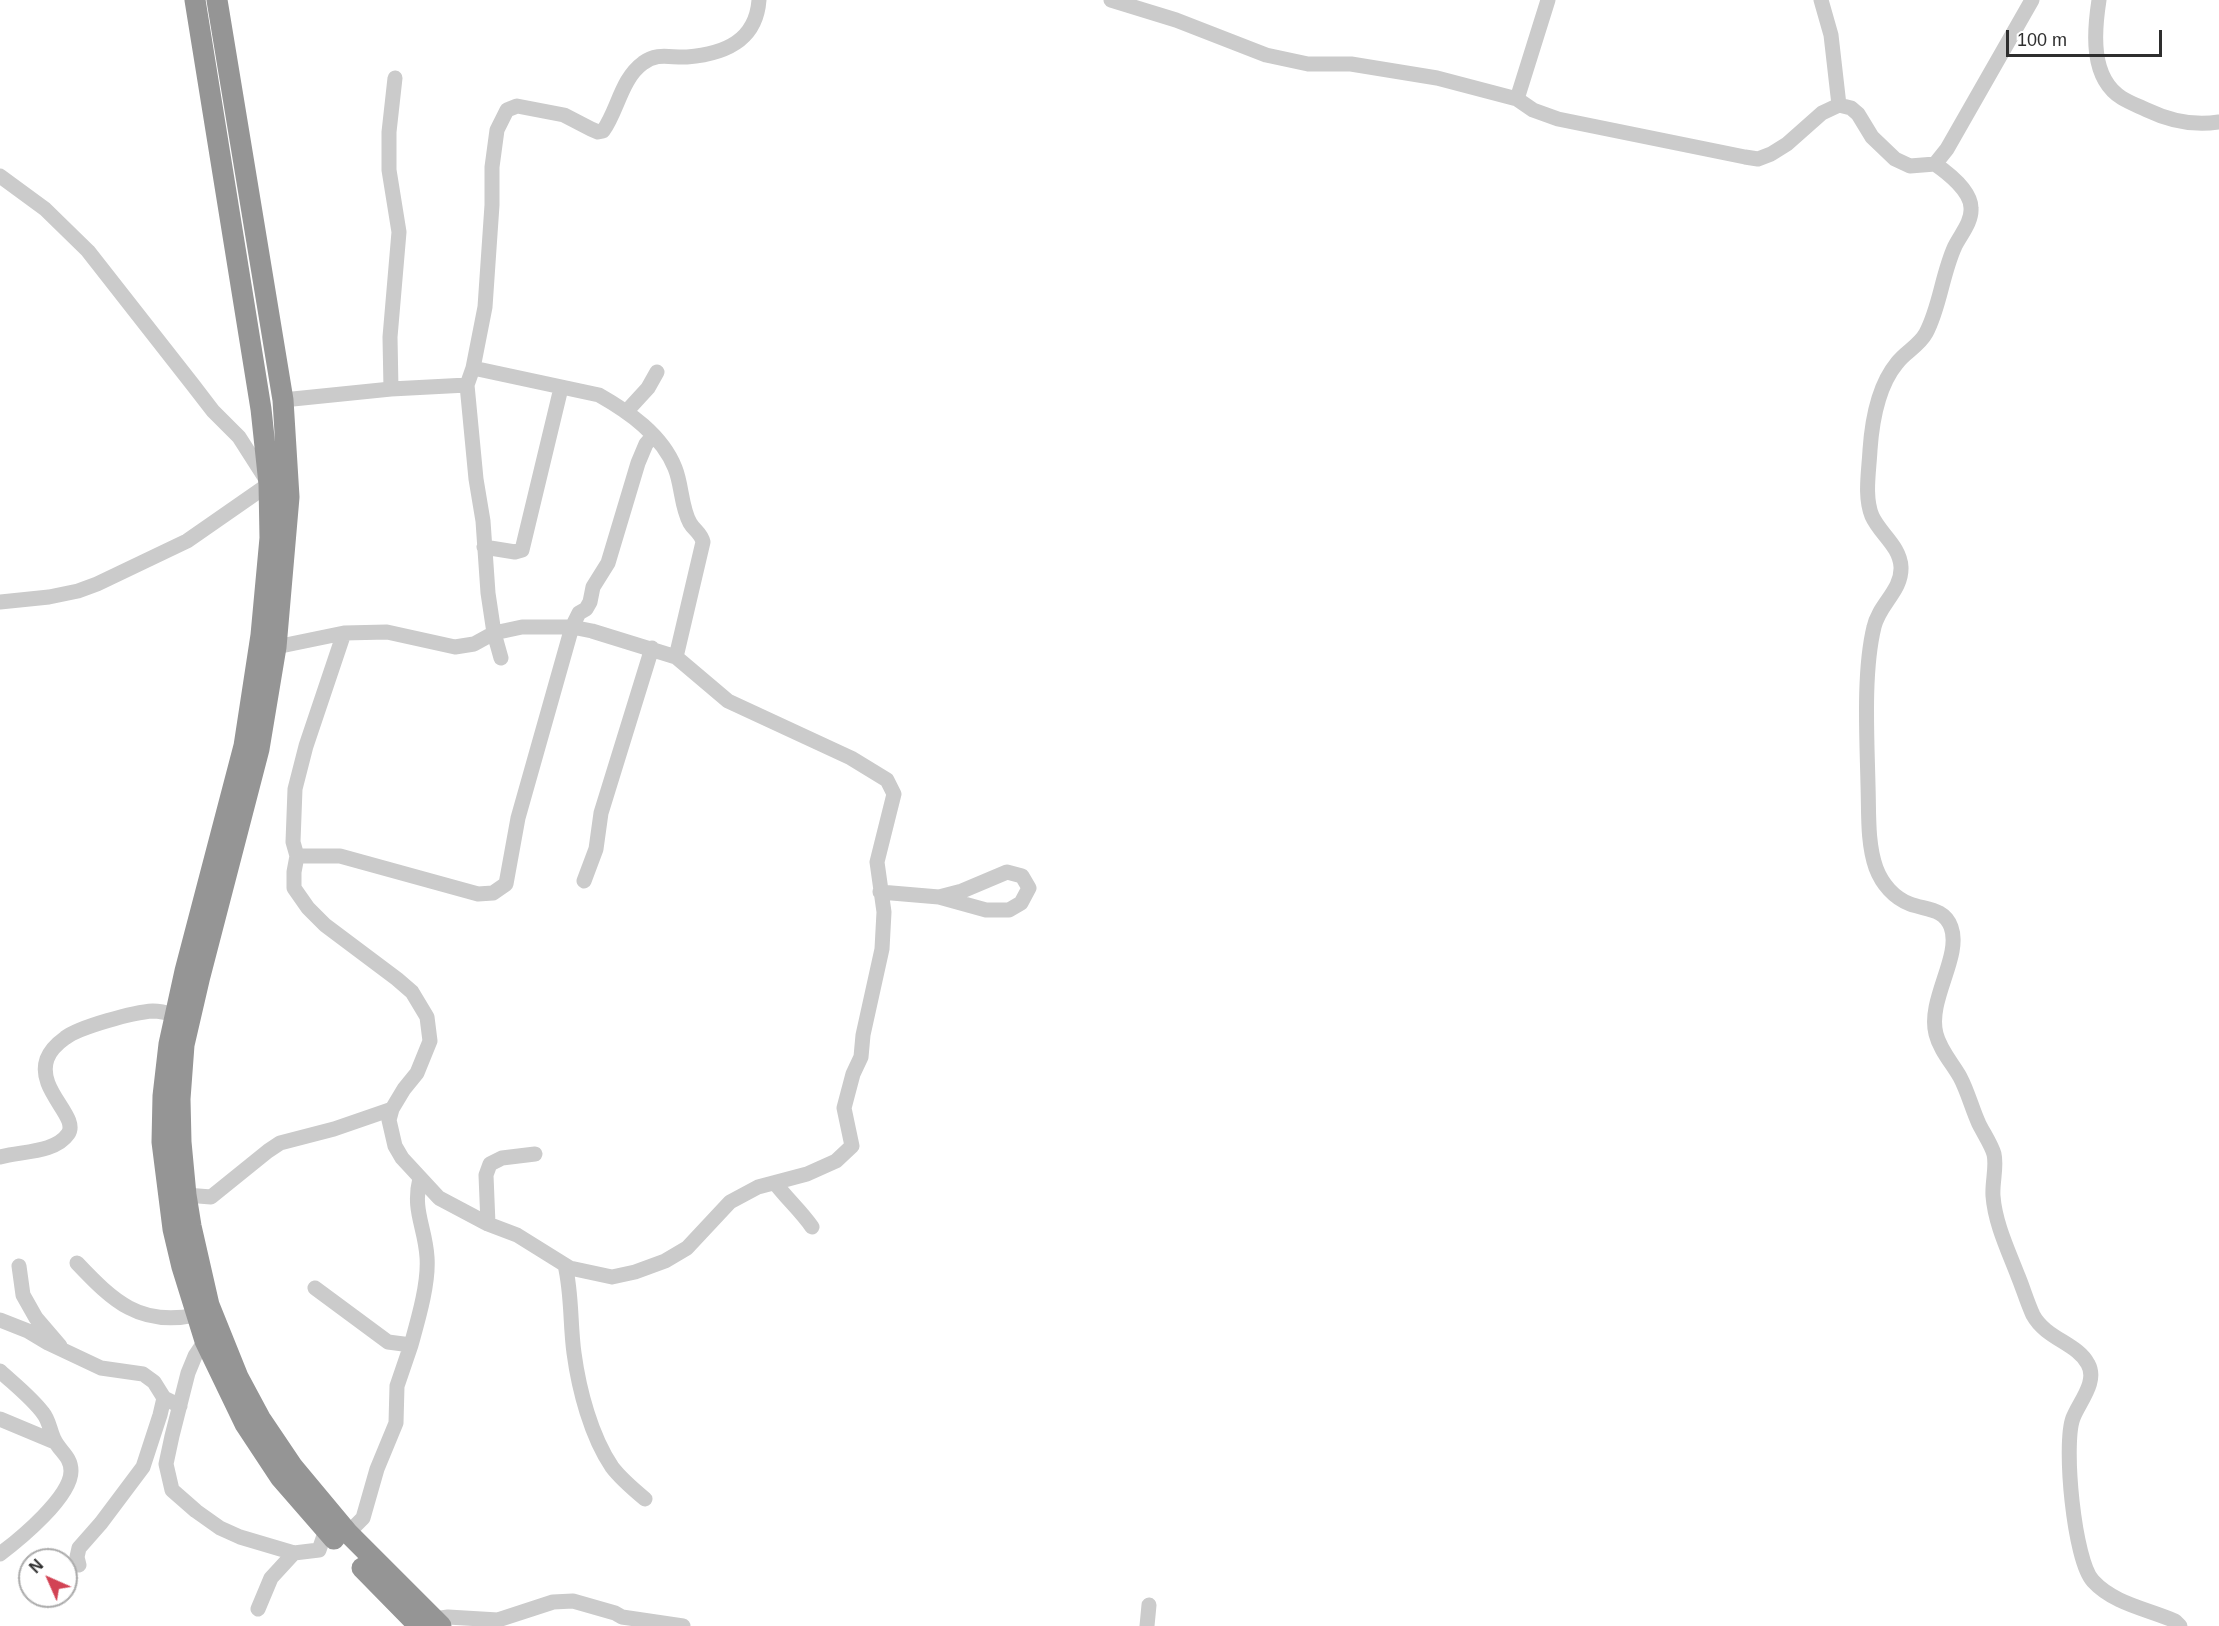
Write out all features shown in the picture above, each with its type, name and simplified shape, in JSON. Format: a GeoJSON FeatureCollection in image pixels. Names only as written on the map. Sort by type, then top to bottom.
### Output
{"type":"FeatureCollection","features":[{"type":"Feature","properties":{"kind":"highway"},"geometry":{"type":"LineString","coordinates":[[195,0],[259,397],[269,484],[270,538],[261,634],[243,746],[169,1044],[162,1142],[173,1229],[205,1341],[244,1424],[280,1477],[326,1530],[431,1624]]}},
{"type":"Feature","properties":{"kind":"highway"},"geometry":{"type":"LineString","coordinates":[[217,0],[283,400],[289,497],[276,647],[259,749],[184,1045],[180,1099],[186,1195],[209,1305],[238,1377],[260,1418],[293,1467],[348,1533],[431,1624]]}},
{"type":"Feature","properties":{"kind":"street"},"geometry":{"type":"LineString","coordinates":[[501,658],[494,633],[483,521],[474,469],[467,385],[486,298],[494,148],[497,130],[507,110],[517,106],[564,115],[598,132],[603,131],[626,83],[642,63],[654,57],[701,55],[742,40],[755,19],[759,0]]}},
{"type":"Feature","properties":{"kind":"street"},"geometry":{"type":"LineString","coordinates":[[1111,0],[1176,20],[1266,55],[1308,64],[1350,64],[1426,76],[1517,99],[1533,110],[1558,118],[1758,159],[1787,144],[1822,113],[1839,105],[1851,108],[1858,114],[1877,142],[1895,159],[1910,165],[1935,164],[1947,172],[1970,201],[1972,210],[1967,226],[1946,270],[1928,329],[1921,340],[1896,363],[1885,381],[1871,443],[1868,495],[1871,513],[1896,551],[1901,566],[1898,583],[1876,617],[1870,656],[1868,768],[1872,854],[1877,871],[1894,895],[1905,903],[1935,910],[1942,914],[1951,927],[1952,948],[1935,1011],[1936,1034],[1941,1047],[1959,1075],[1994,1154],[1993,1199],[2031,1311],[2042,1328],[2076,1351],[2090,1366],[2092,1376],[2090,1385],[2069,1430],[2068,1451],[2080,1552],[2085,1570],[2099,1587],[2126,1603],[2143,1611],[2167,1617],[2180,1626]]}},
{"type":"Feature","properties":{"kind":"street"},"geometry":{"type":"LineString","coordinates":[[1517,99],[1548,0]]}},
{"type":"Feature","properties":{"kind":"street"},"geometry":{"type":"LineString","coordinates":[[1821,0],[1831,35],[1839,105]]}},
{"type":"Feature","properties":{"kind":"street"},"geometry":{"type":"LineString","coordinates":[[1935,164],[1947,149],[2032,0]]}},
{"type":"Feature","properties":{"kind":"street"},"geometry":{"type":"LineString","coordinates":[[2099,0],[2095,28],[2097,62],[2109,86],[2121,97],[2158,115],[2180,122],[2204,125],[2219,122]]}},
{"type":"Feature","properties":{"kind":"street"},"geometry":{"type":"LineString","coordinates":[[391,389],[390,337],[399,232],[389,170],[395,78]]}},
{"type":"Feature","properties":{"kind":"street"},"geometry":{"type":"LineString","coordinates":[[0,176],[45,209],[88,251],[213,411],[239,436],[269,484],[187,541],[97,584],[49,597],[0,602]]}},
{"type":"Feature","properties":{"kind":"street"},"geometry":{"type":"LineString","coordinates":[[472,368],[599,395],[626,412],[666,452],[675,468],[690,523],[703,542],[676,657]]}},
{"type":"Feature","properties":{"kind":"street"},"geometry":{"type":"LineString","coordinates":[[626,412],[648,388],[657,372]]}},
{"type":"Feature","properties":{"kind":"street"},"geometry":{"type":"LineString","coordinates":[[283,400],[391,389],[467,385]]}},
{"type":"Feature","properties":{"kind":"street"},"geometry":{"type":"LineString","coordinates":[[484,547],[515,552],[522,550],[561,387]]}},
{"type":"Feature","properties":{"kind":"street"},"geometry":{"type":"LineString","coordinates":[[297,856],[340,856],[478,894],[493,893],[506,884],[518,818],[572,627],[579,613],[586,609],[590,602],[593,586],[608,563],[638,463],[652,436]]}},
{"type":"Feature","properties":{"kind":"street"},"geometry":{"type":"LineString","coordinates":[[276,647],[344,633],[387,632],[455,647],[474,644],[494,633],[522,627],[572,627],[652,648],[676,657],[722,697],[736,706],[814,739],[851,758],[889,783],[894,794],[877,862],[884,923],[882,949],[863,1035],[861,1057],[852,1074],[844,1108],[852,1146],[836,1161],[807,1174],[758,1187],[730,1202],[687,1248],[665,1261],[635,1272],[612,1277],[588,1273],[565,1265],[517,1235],[488,1224],[440,1198],[420,1178],[402,1158],[395,1146],[389,1120],[392,1109],[417,1073],[430,1041],[427,1017],[412,992],[397,978],[325,925],[308,908],[294,888],[297,856],[293,842],[295,789],[306,746],[344,633]]}},
{"type":"Feature","properties":{"kind":"street"},"geometry":{"type":"LineString","coordinates":[[584,881],[596,849],[601,813],[652,648]]}},
{"type":"Feature","properties":{"kind":"street"},"geometry":{"type":"LineString","coordinates":[[880,892],[939,897],[986,910],[1008,909],[1021,903],[1029,888],[1022,876],[1007,872],[962,891],[939,897]]}},
{"type":"Feature","properties":{"kind":"street"},"geometry":{"type":"LineString","coordinates":[[0,1157],[39,1149],[54,1144],[68,1135],[72,1127],[70,1119],[48,1087],[46,1072],[47,1059],[66,1037],[134,1013],[154,1011],[175,1015]]}},
{"type":"Feature","properties":{"kind":"street"},"geometry":{"type":"LineString","coordinates":[[186,1195],[211,1197],[280,1143],[334,1129],[392,1109]]}},
{"type":"Feature","properties":{"kind":"street"},"geometry":{"type":"LineString","coordinates":[[488,1224],[486,1175],[490,1164],[502,1158],[535,1154]]}},
{"type":"Feature","properties":{"kind":"street"},"geometry":{"type":"LineString","coordinates":[[348,1533],[363,1518],[377,1469],[396,1423],[397,1386],[420,1312],[427,1261],[425,1237],[417,1209],[416,1195],[420,1178]]}},
{"type":"Feature","properties":{"kind":"street"},"geometry":{"type":"LineString","coordinates":[[775,1183],[812,1227]]}},
{"type":"Feature","properties":{"kind":"street"},"geometry":{"type":"LineString","coordinates":[[77,1263],[104,1291],[134,1311],[177,1319],[196,1315]]}},
{"type":"Feature","properties":{"kind":"street"},"geometry":{"type":"LineString","coordinates":[[565,1265],[573,1352],[590,1425],[611,1466],[622,1480],[645,1499]]}},
{"type":"Feature","properties":{"kind":"street"},"geometry":{"type":"LineString","coordinates":[[19,1266],[23,1295],[36,1318],[65,1352]]}},
{"type":"Feature","properties":{"kind":"street"},"geometry":{"type":"LineString","coordinates":[[315,1288],[388,1342],[411,1345]]}},
{"type":"Feature","properties":{"kind":"street"},"geometry":{"type":"LineString","coordinates":[[0,1320],[28,1331],[65,1352],[101,1368],[143,1374],[154,1382],[164,1398],[180,1406]]}},
{"type":"Feature","properties":{"kind":"street"},"geometry":{"type":"LineString","coordinates":[[205,1341],[188,1373],[166,1464],[172,1490],[196,1512],[220,1528],[240,1537],[294,1553],[319,1550],[326,1530]]}},
{"type":"Feature","properties":{"kind":"street"},"geometry":{"type":"LineString","coordinates":[[0,1371],[45,1414],[55,1442],[67,1455],[71,1473],[64,1491],[40,1519],[0,1554]]}},
{"type":"Feature","properties":{"kind":"street"},"geometry":{"type":"LineString","coordinates":[[79,1565],[77,1557],[79,1548],[143,1467],[164,1398]]}},
{"type":"Feature","properties":{"kind":"street"},"geometry":{"type":"LineString","coordinates":[[0,1419],[55,1442]]}},
{"type":"Feature","properties":{"kind":"street"},"geometry":{"type":"LineString","coordinates":[[258,1609],[271,1578],[294,1553]]}},
{"type":"Feature","properties":{"kind":"street"},"geometry":{"type":"LineString","coordinates":[[431,1624],[448,1617],[497,1623],[553,1602],[573,1601],[622,1617],[683,1626]]}},
{"type":"Feature","properties":{"kind":"street"},"geometry":{"type":"LineString","coordinates":[[1147,1626],[1149,1605]]}}]}
